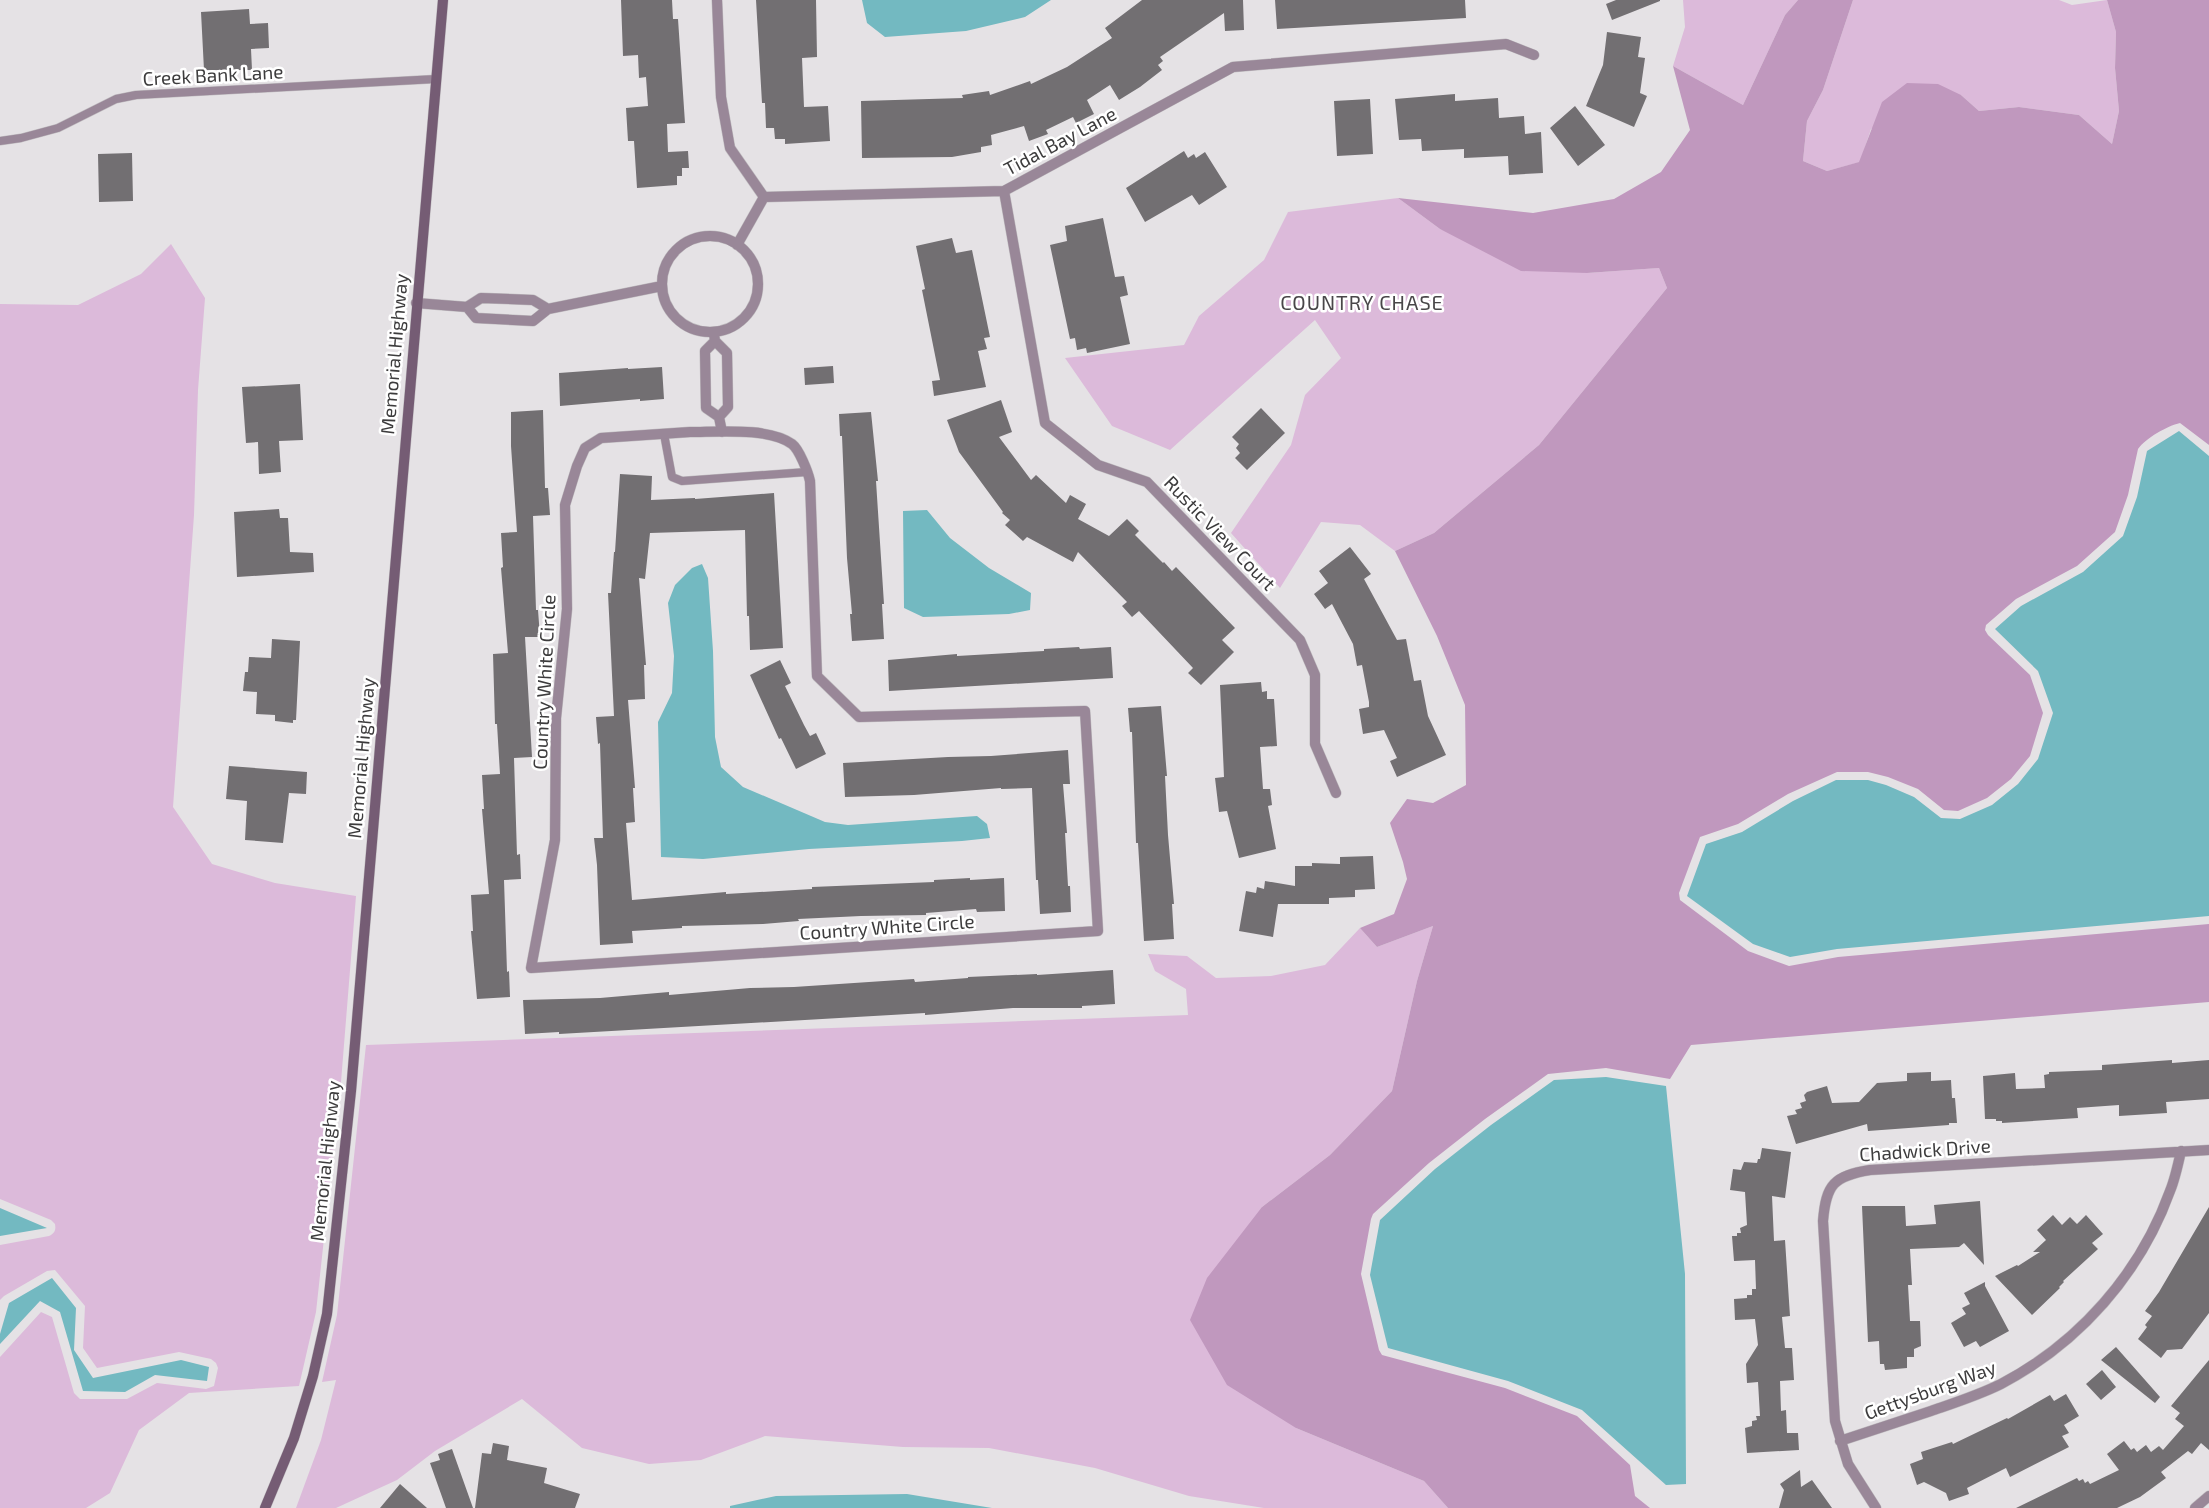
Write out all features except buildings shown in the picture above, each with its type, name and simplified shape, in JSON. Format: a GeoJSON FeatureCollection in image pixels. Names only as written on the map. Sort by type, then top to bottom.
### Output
{"type":"FeatureCollection","features":[{"type":"Feature","properties":{"kind":"street","name":"Memorial Highway"},"geometry":{"type":"LineString","coordinates":[[265,1508],[294,1438],[313,1376],[327,1314],[351,1091],[443,0]]}},
{"type":"Feature","properties":{"kind":"street"},"geometry":{"type":"LineString","coordinates":[[717,0],[721,97],[730,148],[764,197],[737,245]]}},
{"type":"Feature","properties":{"kind":"street","name":"Tidal Bay Lane"},"geometry":{"type":"LineString","coordinates":[[764,197],[1004,191],[1233,67],[1506,44],[1534,55]]}},
{"type":"Feature","properties":{"kind":"street","name":"Rustic View Court"},"geometry":{"type":"LineString","coordinates":[[1004,191],[1045,423],[1098,465],[1147,482],[1300,640],[1315,675],[1315,744],[1336,794]]}},
{"type":"Feature","properties":{"kind":"street"},"geometry":{"type":"LineString","coordinates":[[720,418],[706,408],[705,351],[715,337],[743,320],[753,308],[758,294],[758,277],[753,262],[743,249],[730,240],[714,236],[698,238],[683,244],[672,256],[664,270],[662,286],[665,302],[673,315],[684,326],[715,337],[727,352],[728,407],[720,418],[722,432]]}},
{"type":"Feature","properties":{"kind":"street"},"geometry":{"type":"LineString","coordinates":[[467,306],[476,318],[534,321],[548,309],[662,286]]}},
{"type":"Feature","properties":{"kind":"street"},"geometry":{"type":"LineString","coordinates":[[416,303],[467,306],[481,298],[533,300],[548,309]]}},
{"type":"Feature","properties":{"kind":"street","name":"Country White Circle"},"geometry":{"type":"LineString","coordinates":[[722,432],[775,435],[793,444],[807,472],[810,481],[817,676],[859,717],[1085,712],[1098,931],[531,968],[555,840],[556,718],[567,610],[565,505],[577,466],[585,448],[601,438],[722,432]]}},
{"type":"Feature","properties":{"kind":"street","name":"Chadwick Drive"},"geometry":{"type":"LineString","coordinates":[[1876,1508],[1848,1464],[1840,1441],[1836,1421],[1823,1221],[1827,1191],[1837,1180],[1852,1173],[1870,1170],[2209,1150]]}},
{"type":"Feature","properties":{"kind":"street","name":"Gettysburg Way"},"geometry":{"type":"LineString","coordinates":[[1840,1441],[1970,1398],[2001,1384],[2061,1346],[2093,1315],[2135,1262],[2153,1232],[2170,1191],[2181,1151]]}},
{"type":"Feature","properties":{"kind":"street"},"geometry":{"type":"LineString","coordinates":[[2195,1508],[2209,1496]]}},
{"type":"Feature","properties":{"kind":"lane","name":"Creek Bank Lane"},"geometry":{"type":"LineString","coordinates":[[0,141],[21,138],[58,128],[116,99],[136,95],[436,80]]}},
{"type":"Feature","properties":{"kind":"lane"},"geometry":{"type":"LineString","coordinates":[[664,434],[672,477],[682,481],[807,472]]}},
{"type":"Feature","properties":{"kind":"shaded area"},"geometry":{"type":"Polygon","coordinates":[[[1683,0],[1798,0],[1785,15],[1743,105],[1673,66],[1685,27],[1683,0]]]}},
{"type":"Feature","properties":{"kind":"shaded area"},"geometry":{"type":"Polygon","coordinates":[[[1798,0],[1853,0],[1823,90],[1807,121],[1803,161],[1827,171],[1859,162],[1882,102],[1907,83],[1938,84],[1961,95],[1979,111],[2019,107],[2079,115],[2112,144],[2119,111],[2115,68],[2116,32],[2107,0],[2209,0],[2209,445],[2180,423],[2163,430],[2146,441],[2138,449],[2128,495],[2115,532],[2077,566],[2016,599],[1986,625],[1985,630],[1988,635],[2030,675],[2043,713],[2030,756],[2011,779],[1987,798],[1958,811],[1944,810],[1918,789],[1888,777],[1868,772],[1837,772],[1788,794],[1738,824],[1700,837],[1679,893],[1680,900],[1748,951],[1789,966],[1838,957],[2209,924],[2209,1002],[1691,1045],[1670,1079],[1606,1068],[1548,1074],[1485,1119],[1429,1163],[1373,1214],[1361,1274],[1379,1350],[1382,1355],[1505,1388],[1577,1416],[1630,1465],[1635,1496],[1650,1508],[1448,1508],[1424,1481],[1296,1428],[1227,1385],[1190,1320],[1207,1278],[1262,1207],[1330,1155],[1392,1091],[1417,981],[1433,926],[1377,947],[1360,928],[1394,914],[1407,879],[1390,823],[1407,799],[1433,803],[1466,785],[1465,705],[1437,636],[1395,551],[1434,533],[1539,445],[1667,288],[1659,268],[1587,273],[1521,271],[1440,229],[1398,198],[1533,213],[1614,199],[1661,172],[1690,130],[1673,66],[1743,105],[1785,15],[1798,0]]]}},
{"type":"Feature","properties":{"kind":"shaded area"},"geometry":{"type":"Polygon","coordinates":[[[1853,0],[2059,0],[2072,5],[2107,0],[2116,32],[2115,68],[2119,111],[2112,144],[2079,115],[2019,107],[1979,111],[1961,95],[1871,129],[1860,162],[1827,171],[1803,161],[1807,121],[1823,90],[1853,0]]]}},
{"type":"Feature","properties":{"kind":"shaded area"},"geometry":{"type":"Polygon","coordinates":[[[1398,198],[1440,229],[1587,273],[1659,268],[1667,288],[1539,445],[1434,533],[1395,551],[1360,525],[1321,522],[1280,588],[1231,533],[1291,445],[1305,395],[1341,358],[1315,320],[1170,450],[1112,426],[1065,358],[1184,345],[1199,316],[1264,260],[1288,212],[1398,198]]]}},
{"type":"Feature","properties":{"kind":"shaded area"},"geometry":{"type":"Polygon","coordinates":[[[171,244],[205,298],[198,390],[194,515],[173,807],[212,864],[275,883],[356,896],[341,1082],[316,1312],[299,1386],[189,1393],[139,1430],[110,1493],[86,1508],[0,1508],[0,1357],[41,1312],[52,1317],[74,1393],[80,1399],[127,1399],[157,1383],[206,1389],[214,1386],[218,1368],[211,1359],[179,1352],[97,1368],[83,1348],[85,1306],[55,1270],[47,1271],[0,1300],[0,1245],[49,1236],[54,1232],[55,1224],[51,1220],[0,1199],[0,304],[78,305],[141,274],[171,244]]]}},
{"type":"Feature","properties":{"kind":"shaded area"},"geometry":{"type":"Polygon","coordinates":[[[1433,926],[1417,981],[1392,1091],[1330,1155],[1262,1207],[1296,1428],[1424,1481],[1448,1508],[1264,1508],[1189,1496],[1095,1468],[989,1448],[903,1447],[765,1436],[701,1460],[649,1464],[582,1448],[522,1399],[435,1451],[397,1480],[336,1508],[296,1508],[321,1440],[336,1380],[322,1382],[337,1315],[366,1045],[1188,1015],[1186,989],[1155,971],[1148,954],[1187,956],[1216,978],[1271,976],[1325,965],[1360,928],[1377,947],[1433,926]]]}},
{"type":"Feature","properties":{"kind":"water"},"geometry":{"type":"Polygon","coordinates":[[[862,0],[1051,0],[1025,17],[966,31],[885,37],[867,23],[862,0]]]}},
{"type":"Feature","properties":{"kind":"water"},"geometry":{"type":"Polygon","coordinates":[[[2179,431],[2209,456],[2209,916],[1837,949],[1790,957],[1753,944],[1687,896],[1706,844],[1742,832],[1793,801],[1836,780],[1868,780],[1886,785],[1914,797],[1941,818],[1960,819],[1992,805],[2018,784],[2038,759],[2053,713],[2038,671],[1995,629],[2021,606],[2083,572],[2123,536],[2137,497],[2147,451],[2179,431]]]}},
{"type":"Feature","properties":{"kind":"water"},"geometry":{"type":"Polygon","coordinates":[[[927,510],[950,538],[989,568],[1031,593],[1030,610],[1009,614],[923,617],[904,608],[903,511],[927,510]]]}},
{"type":"Feature","properties":{"kind":"water"},"geometry":{"type":"Polygon","coordinates":[[[702,564],[708,578],[713,651],[715,737],[721,767],[743,787],[825,822],[848,825],[977,816],[987,824],[990,838],[809,849],[703,859],[661,857],[658,722],[672,693],[674,656],[668,603],[675,585],[692,568],[702,564]]]}},
{"type":"Feature","properties":{"kind":"water"},"geometry":{"type":"Polygon","coordinates":[[[1606,1077],[1666,1086],[1685,1274],[1686,1484],[1666,1485],[1582,1410],[1508,1381],[1388,1348],[1370,1275],[1380,1220],[1435,1169],[1491,1125],[1554,1080],[1606,1077]]]}},
{"type":"Feature","properties":{"kind":"water"},"geometry":{"type":"Polygon","coordinates":[[[0,1208],[47,1228],[0,1236],[0,1208]]]}},
{"type":"Feature","properties":{"kind":"water"},"geometry":{"type":"Polygon","coordinates":[[[52,1278],[76,1308],[74,1350],[93,1378],[181,1360],[209,1367],[207,1381],[155,1375],[125,1392],[83,1391],[60,1312],[40,1301],[0,1344],[0,1334],[9,1303],[52,1278]]]}},
{"type":"Feature","properties":{"kind":"water"},"geometry":{"type":"Polygon","coordinates":[[[907,1494],[992,1508],[730,1508],[730,1506],[776,1496],[907,1494]]]}},
{"type":"Feature","properties":{"kind":"district","name":"COUNTRY CHASE"},"geometry":{"type":"Point","coordinates":[1362,303]}}]}
